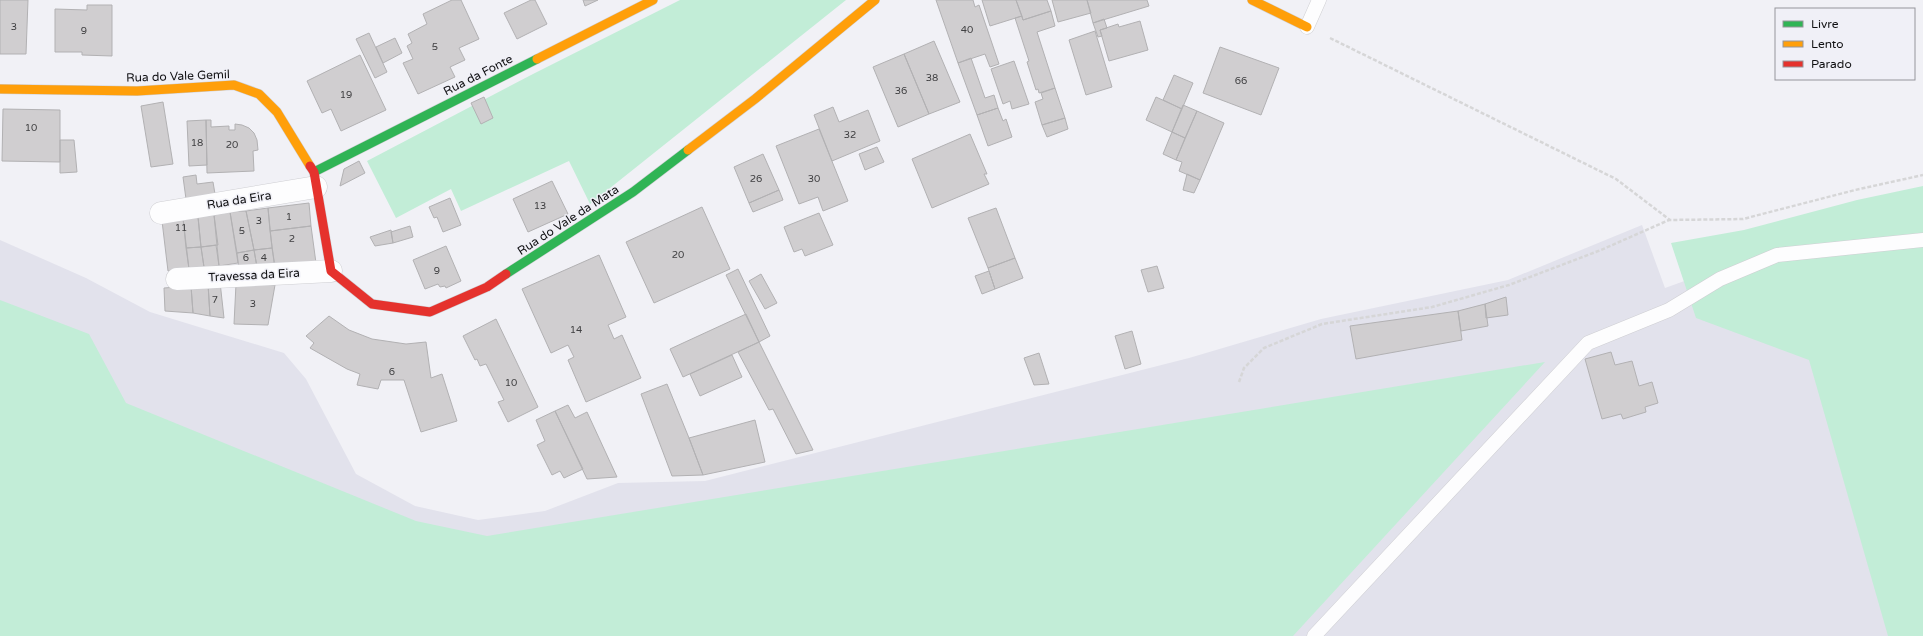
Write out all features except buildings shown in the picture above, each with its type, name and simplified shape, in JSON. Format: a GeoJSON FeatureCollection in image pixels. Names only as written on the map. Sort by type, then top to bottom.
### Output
{"type":"FeatureCollection","features":[{"type":"Feature","properties":{"kind":"street","name":"Rua da Fonte"},"geometry":{"type":"LineString","coordinates":[[315,180],[653,0]]}},
{"type":"Feature","properties":{"kind":"street","name":"Rua do Vale da Mata"},"geometry":{"type":"LineString","coordinates":[[331,271],[372,304],[430,312],[487,287],[633,192],[755,99],[875,0]]}},
{"type":"Feature","properties":{"kind":"street"},"geometry":{"type":"LineString","coordinates":[[1252,0],[1307,27]]}},
{"type":"Feature","properties":{"kind":"street","name":"Rua do Vale Gemil"},"geometry":{"type":"LineString","coordinates":[[0,89],[137,91],[234,85],[259,94],[277,112],[315,180]]}},
{"type":"Feature","properties":{"kind":"street","name":"Rua da Eira"},"geometry":{"type":"LineString","coordinates":[[161,213],[315,180]]}},
{"type":"Feature","properties":{"kind":"street"},"geometry":{"type":"LineString","coordinates":[[315,180],[331,271]]}},
{"type":"Feature","properties":{"kind":"street","name":"Travessa da Eira"},"geometry":{"type":"LineString","coordinates":[[177,279],[331,271]]}},
{"type":"Feature","properties":{"kind":"lane"},"geometry":{"type":"LineString","coordinates":[[1307,27],[1319,0]]}},
{"type":"Feature","properties":{"kind":"lane"},"geometry":{"type":"LineString","coordinates":[[1314,636],[1588,343],[1669,310],[1720,280],[1777,255],[1923,240]]}},
{"type":"Feature","properties":{"kind":"path"},"geometry":{"type":"LineString","coordinates":[[1307,27],[1404,73],[1616,179],[1670,220]]}},
{"type":"Feature","properties":{"kind":"path"},"geometry":{"type":"LineString","coordinates":[[1239,382],[1244,368],[1264,348],[1322,324],[1432,307],[1509,285],[1601,250],[1670,220],[1743,219],[1855,190],[1923,175]]}},
{"type":"Feature","properties":{"kind":"shaded area"},"geometry":{"type":"Polygon","coordinates":[[[1642,225],[1665,288],[1776,248],[1923,636],[0,636],[0,240],[86,278],[150,312],[284,353],[306,379],[356,474],[415,506],[478,520],[545,511],[618,483],[705,481],[1189,358],[1321,319],[1508,280],[1642,225]]]}},
{"type":"Feature","properties":{"kind":"green space"},"geometry":{"type":"Polygon","coordinates":[[[680,0],[846,0],[590,204],[569,161],[461,211],[451,189],[396,218],[367,161],[533,74],[680,0]]]}},
{"type":"Feature","properties":{"kind":"green space"},"geometry":{"type":"Polygon","coordinates":[[[1923,186],[1923,636],[1888,636],[1809,360],[1696,318],[1671,243],[1744,230],[1857,200],[1923,186]]]}},
{"type":"Feature","properties":{"kind":"green space"},"geometry":{"type":"Polygon","coordinates":[[[0,300],[89,334],[126,403],[416,521],[487,536],[1545,362],[1293,636],[0,636],[0,300]]]}},
{"type":"Feature","properties":{"kind":"traffic: fast"},"geometry":{"type":"LineString","coordinates":[[314,172],[537,59]]}},
{"type":"Feature","properties":{"kind":"traffic: fast"},"geometry":{"type":"LineString","coordinates":[[506,274],[633,192],[688,150]]}},
{"type":"Feature","properties":{"kind":"traffic: slow"},"geometry":{"type":"LineString","coordinates":[[537,59],[653,0]]}},
{"type":"Feature","properties":{"kind":"traffic: slow"},"geometry":{"type":"LineString","coordinates":[[688,150],[755,99],[875,0]]}},
{"type":"Feature","properties":{"kind":"traffic: slow"},"geometry":{"type":"LineString","coordinates":[[1252,0],[1307,27]]}},
{"type":"Feature","properties":{"kind":"traffic: slow"},"geometry":{"type":"LineString","coordinates":[[0,89],[137,91],[234,85],[259,94],[277,112],[310,166]]}},
{"type":"Feature","properties":{"kind":"traffic: jam"},"geometry":{"type":"LineString","coordinates":[[310,166],[314,172],[331,271],[372,304],[430,312],[487,287],[506,274]]}}]}
